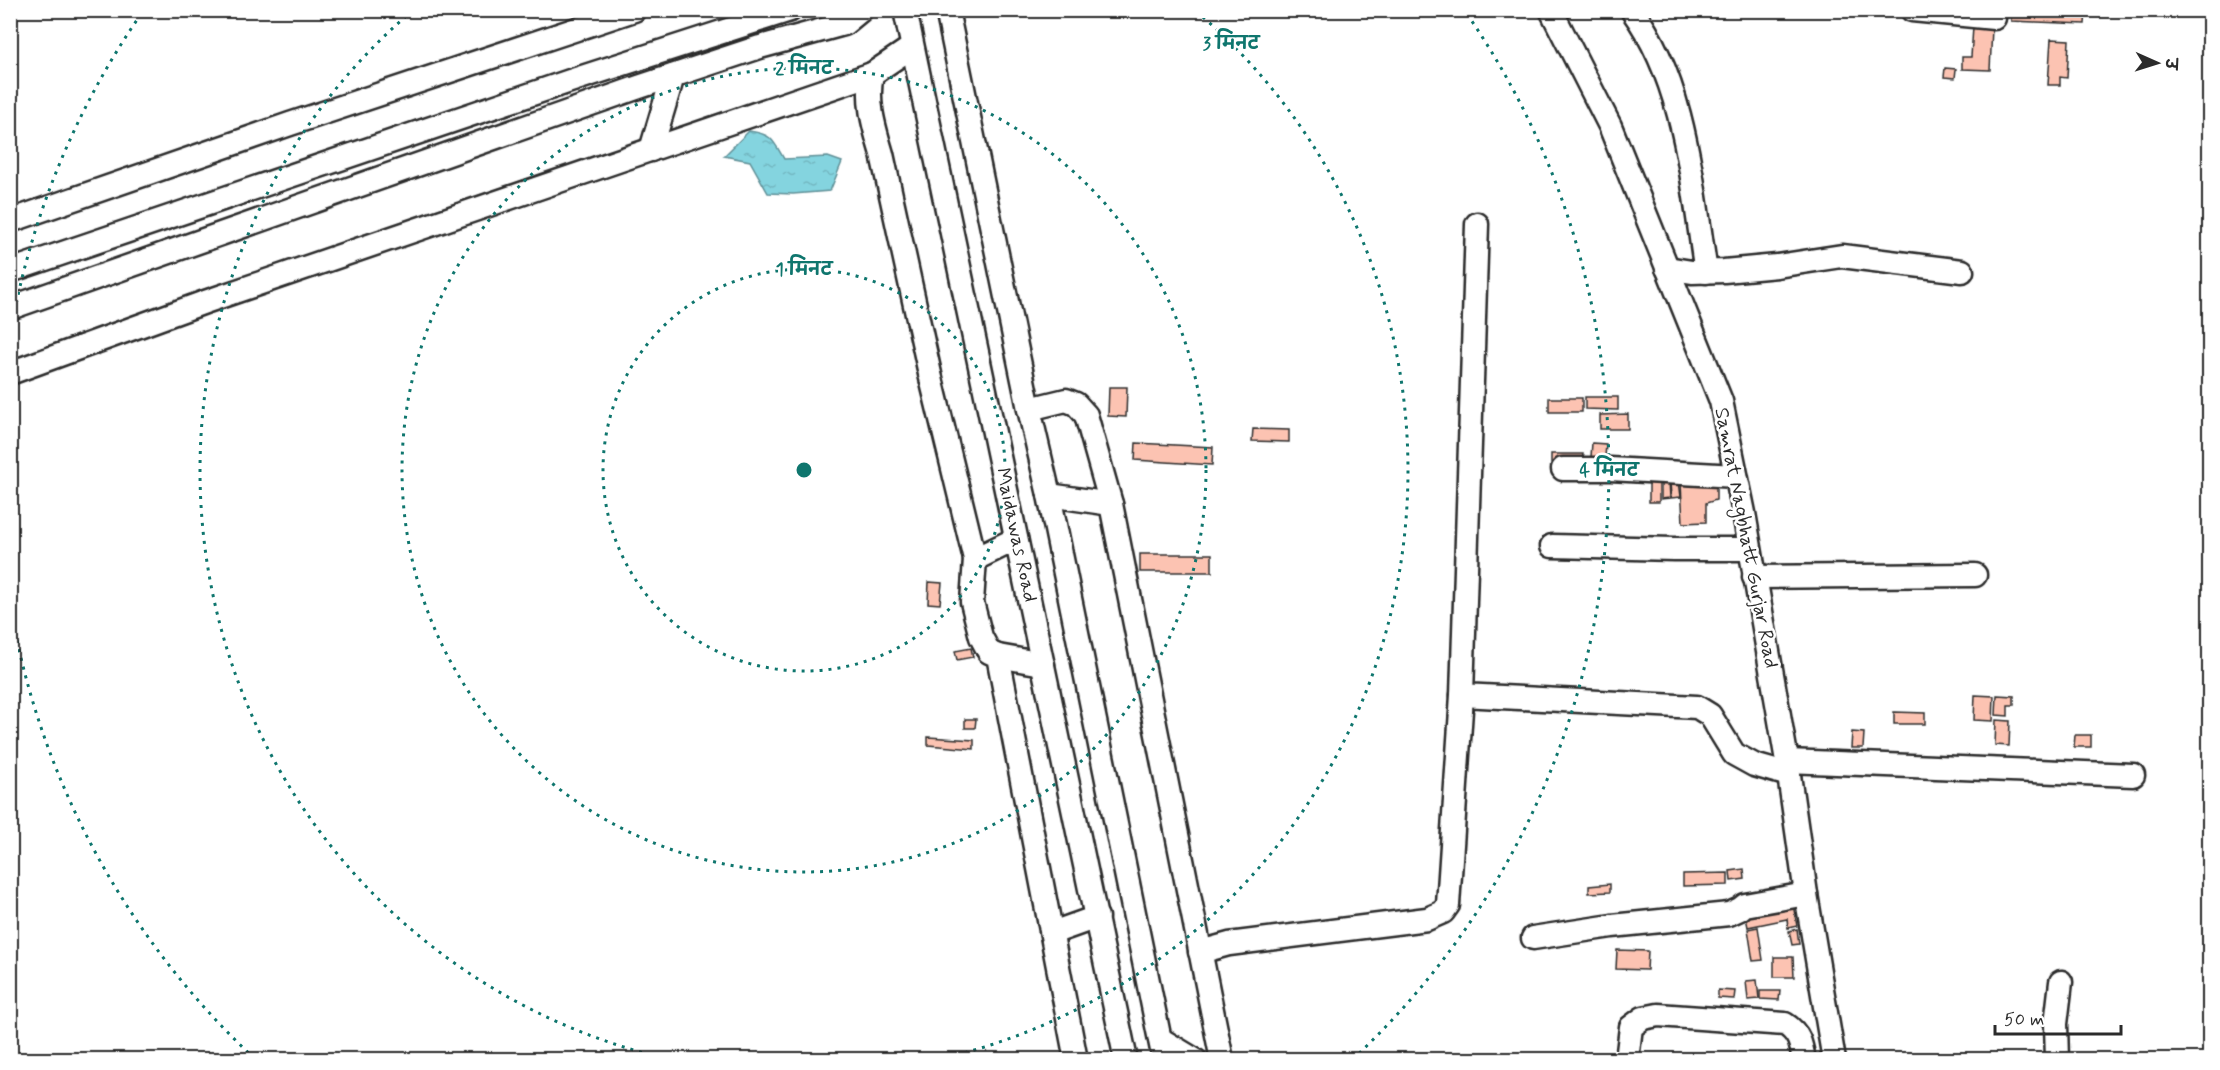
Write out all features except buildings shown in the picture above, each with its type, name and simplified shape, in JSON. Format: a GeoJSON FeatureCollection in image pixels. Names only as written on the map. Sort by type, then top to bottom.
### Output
{"type":"FeatureCollection","features":[{"type":"Feature","properties":{"kind":"street"},"geometry":{"type":"LineString","coordinates":[[10,221],[290,124],[634,10]]}},
{"type":"Feature","properties":{"kind":"street"},"geometry":{"type":"LineString","coordinates":[[10,271],[558,85],[790,10]]}},
{"type":"Feature","properties":{"kind":"street"},"geometry":{"type":"LineString","coordinates":[[10,308],[673,76],[760,47],[844,24],[861,10]]}},
{"type":"Feature","properties":{"kind":"street","name":"Maidawas Road"},"geometry":{"type":"LineString","coordinates":[[905,10],[1126,1059]]}},
{"type":"Feature","properties":{"kind":"street","name":"Maidawas Road"},"geometry":{"type":"LineString","coordinates":[[947,10],[1162,1049]]}},
{"type":"Feature","properties":{"kind":"street","name":"Samrat Nagbhatt Gurjar Road"},"geometry":{"type":"LineString","coordinates":[[1551,10],[1610,126],[1721,401],[1755,577],[1788,768],[1806,894],[1834,1059]]}},
{"type":"Feature","properties":{"kind":"street"},"geometry":{"type":"LineString","coordinates":[[1632,10],[1666,69],[1684,138],[1706,272]]}},
{"type":"Feature","properties":{"kind":"street"},"geometry":{"type":"LineString","coordinates":[[1912,10],[1994,18]]}},
{"type":"Feature","properties":{"kind":"street"},"geometry":{"type":"LineString","coordinates":[[10,373],[205,302],[872,74],[912,47]]}},
{"type":"Feature","properties":{"kind":"street"},"geometry":{"type":"LineString","coordinates":[[872,74],[869,90],[873,125],[882,154],[930,374],[975,559],[972,602],[981,637],[989,652],[998,656],[1043,664]]}},
{"type":"Feature","properties":{"kind":"street"},"geometry":{"type":"LineString","coordinates":[[651,150],[673,76]]}},
{"type":"Feature","properties":{"kind":"street"},"geometry":{"type":"LineString","coordinates":[[1200,952],[1229,944],[1426,919],[1443,912],[1448,904],[1462,695],[1477,225]]}},
{"type":"Feature","properties":{"kind":"street"},"geometry":{"type":"LineString","coordinates":[[1667,268],[1706,272],[1778,266],[1842,256],[1962,271]]}},
{"type":"Feature","properties":{"kind":"street"},"geometry":{"type":"LineString","coordinates":[[1029,408],[1066,400],[1076,404],[1086,415],[1111,504],[1222,1059]]}},
{"type":"Feature","properties":{"kind":"street"},"geometry":{"type":"LineString","coordinates":[[1563,469],[1610,469],[1736,476]]}},
{"type":"Feature","properties":{"kind":"street"},"geometry":{"type":"LineString","coordinates":[[1049,495],[1111,504]]}},
{"type":"Feature","properties":{"kind":"street"},"geometry":{"type":"LineString","coordinates":[[975,559],[1016,539]]}},
{"type":"Feature","properties":{"kind":"street"},"geometry":{"type":"LineString","coordinates":[[1552,546],[1749,549]]}},
{"type":"Feature","properties":{"kind":"street"},"geometry":{"type":"LineString","coordinates":[[1755,577],[1974,575]]}},
{"type":"Feature","properties":{"kind":"street"},"geometry":{"type":"LineString","coordinates":[[998,656],[1076,1059]]}},
{"type":"Feature","properties":{"kind":"street"},"geometry":{"type":"LineString","coordinates":[[1462,695],[1697,707],[1710,715],[1734,754],[1754,765],[1788,768],[2133,775]]}},
{"type":"Feature","properties":{"kind":"street"},"geometry":{"type":"LineString","coordinates":[[1533,938],[1612,926],[1729,914],[1744,905],[1806,894]]}},
{"type":"Feature","properties":{"kind":"street"},"geometry":{"type":"LineString","coordinates":[[1052,933],[1097,917]]}},
{"type":"Feature","properties":{"kind":"street"},"geometry":{"type":"LineString","coordinates":[[2057,1059],[2056,1024],[2061,982]]}},
{"type":"Feature","properties":{"kind":"street"},"geometry":{"type":"LineString","coordinates":[[1627,1059],[1631,1027],[1643,1018],[1658,1015],[1785,1024],[1795,1030],[1804,1059]]}},
{"type":"Feature","properties":{"kind":"street"},"geometry":{"type":"LineString","coordinates":[[1162,1049],[1195,1059]]}},
{"type":"Feature","properties":{"kind":"water"},"geometry":{"type":"Polygon","coordinates":[[[749,131],[763,134],[771,139],[784,159],[828,157],[842,162],[830,191],[793,194],[768,193],[750,161],[724,156],[749,131]]]}}]}
